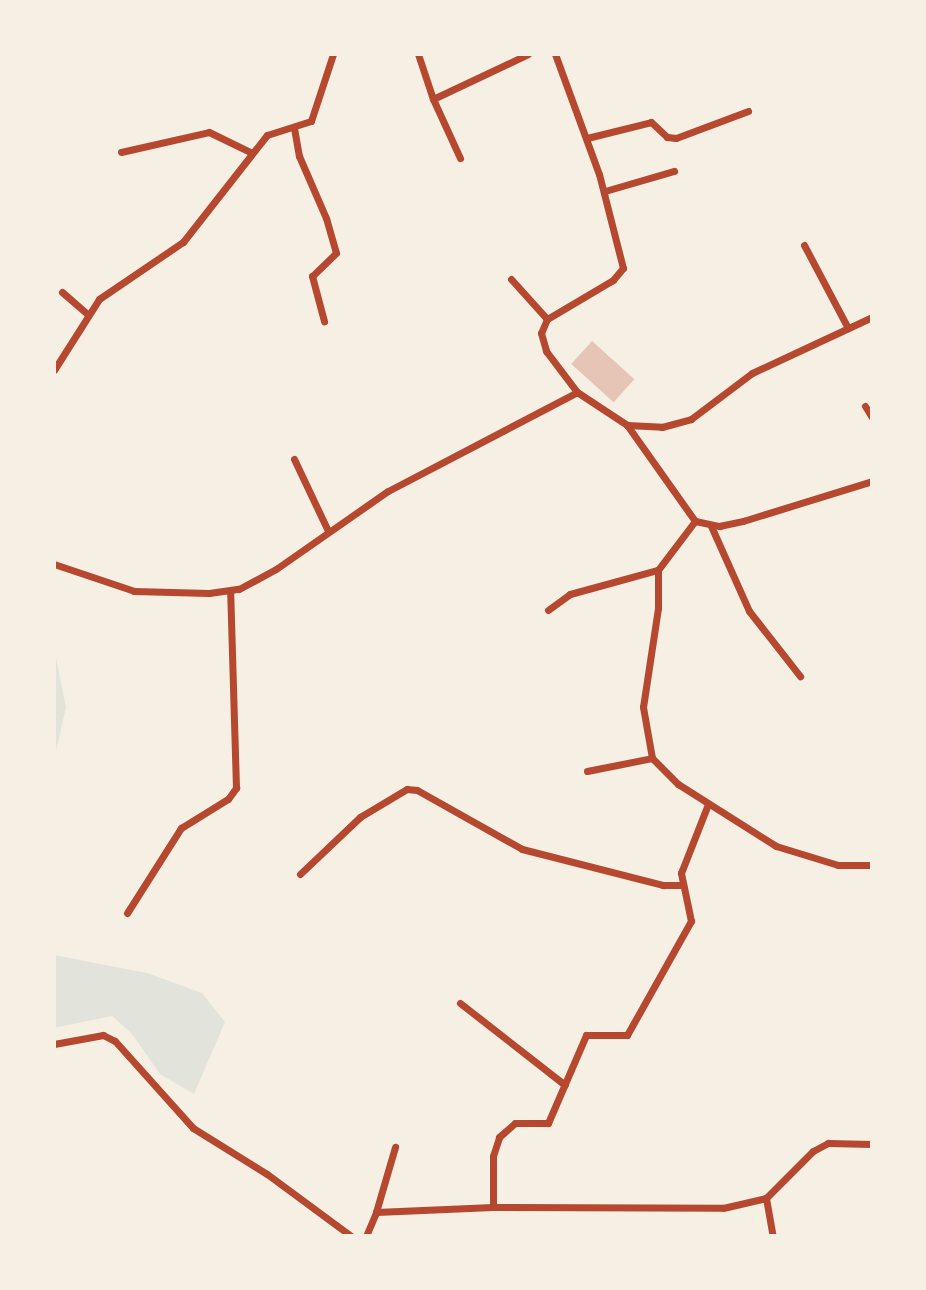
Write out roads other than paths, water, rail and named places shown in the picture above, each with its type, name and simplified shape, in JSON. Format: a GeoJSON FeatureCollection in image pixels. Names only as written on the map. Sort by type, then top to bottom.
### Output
{"type":"FeatureCollection","features":[{"type":"Feature","properties":{"kind":"street"},"geometry":{"type":"LineString","coordinates":[[54,370],[87,314],[112,289],[183,242],[250,152],[276,130],[305,125],[315,114],[333,54]]}},
{"type":"Feature","properties":{"kind":"street"},"geometry":{"type":"LineString","coordinates":[[418,54],[433,99],[460,158]]}},
{"type":"Feature","properties":{"kind":"street"},"geometry":{"type":"LineString","coordinates":[[433,99],[528,54]]}},
{"type":"Feature","properties":{"kind":"street"},"geometry":{"type":"LineString","coordinates":[[555,54],[605,191],[623,268],[613,280],[547,319],[541,341],[577,392],[627,425],[695,522],[711,526],[743,521],[872,481]]}},
{"type":"Feature","properties":{"kind":"street"},"geometry":{"type":"LineString","coordinates":[[587,138],[651,122],[667,136],[676,138],[748,111]]}},
{"type":"Feature","properties":{"kind":"street"},"geometry":{"type":"LineString","coordinates":[[294,128],[299,156],[336,253],[312,276],[324,321]]}},
{"type":"Feature","properties":{"kind":"street"},"geometry":{"type":"LineString","coordinates":[[121,152],[209,132],[250,152]]}},
{"type":"Feature","properties":{"kind":"street"},"geometry":{"type":"LineString","coordinates":[[605,191],[674,171]]}},
{"type":"Feature","properties":{"kind":"street"},"geometry":{"type":"LineString","coordinates":[[803,245],[848,328]]}},
{"type":"Feature","properties":{"kind":"street"},"geometry":{"type":"LineString","coordinates":[[511,279],[547,319]]}},
{"type":"Feature","properties":{"kind":"street"},"geometry":{"type":"LineString","coordinates":[[62,292],[87,314]]}},
{"type":"Feature","properties":{"kind":"street"},"geometry":{"type":"LineString","coordinates":[[627,425],[662,427],[691,419],[752,373],[872,317]]}},
{"type":"Feature","properties":{"kind":"street"},"geometry":{"type":"LineString","coordinates":[[54,564],[134,591],[230,591],[256,582],[388,491],[577,392]]}},
{"type":"Feature","properties":{"kind":"street"},"geometry":{"type":"LineString","coordinates":[[865,406],[872,417]]}},
{"type":"Feature","properties":{"kind":"street"},"geometry":{"type":"LineString","coordinates":[[294,458],[328,531]]}},
{"type":"Feature","properties":{"kind":"street"},"geometry":{"type":"LineString","coordinates":[[548,610],[570,594],[658,570],[695,522]]}},
{"type":"Feature","properties":{"kind":"street"},"geometry":{"type":"LineString","coordinates":[[711,526],[749,611],[800,676]]}},
{"type":"Feature","properties":{"kind":"street"},"geometry":{"type":"LineString","coordinates":[[658,570],[659,608],[643,707],[652,758],[663,772],[753,834],[809,859],[872,865]]}},
{"type":"Feature","properties":{"kind":"street"},"geometry":{"type":"LineString","coordinates":[[127,913],[181,828],[228,799],[236,788],[230,591]]}},
{"type":"Feature","properties":{"kind":"street"},"geometry":{"type":"LineString","coordinates":[[587,771],[652,758]]}},
{"type":"Feature","properties":{"kind":"street"},"geometry":{"type":"LineString","coordinates":[[300,874],[360,817],[407,789],[417,790],[522,849],[663,885],[681,885]]}},
{"type":"Feature","properties":{"kind":"street"},"geometry":{"type":"LineString","coordinates":[[493,1207],[493,1156],[499,1137],[515,1123],[548,1123],[586,1035],[620,1037],[633,1027],[691,921],[693,912],[681,885],[685,856],[708,804]]}},
{"type":"Feature","properties":{"kind":"street"},"geometry":{"type":"LineString","coordinates":[[460,1003],[565,1085]]}},
{"type":"Feature","properties":{"kind":"street"},"geometry":{"type":"LineString","coordinates":[[54,1044],[103,1035],[115,1041],[193,1128],[260,1169],[351,1236]]}},
{"type":"Feature","properties":{"kind":"street"},"geometry":{"type":"LineString","coordinates":[[376,1212],[493,1207],[723,1208],[766,1198],[813,1151],[828,1143],[872,1143]]}},
{"type":"Feature","properties":{"kind":"street"},"geometry":{"type":"LineString","coordinates":[[366,1236],[395,1147]]}},
{"type":"Feature","properties":{"kind":"street"},"geometry":{"type":"LineString","coordinates":[[766,1198],[773,1236]]}}]}
